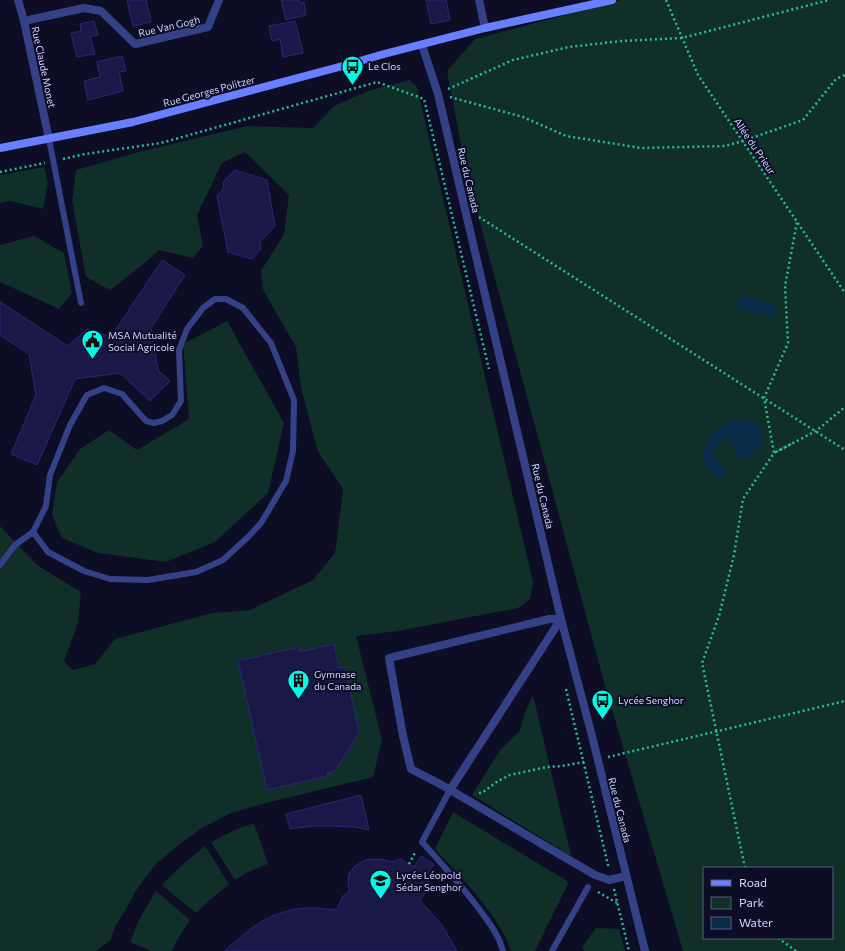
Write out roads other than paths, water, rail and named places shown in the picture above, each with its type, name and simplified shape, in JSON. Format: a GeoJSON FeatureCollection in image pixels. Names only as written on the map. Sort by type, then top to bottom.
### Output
{"type":"FeatureCollection","features":[{"type":"Feature","properties":{"kind":"street","name":"Rue Claude Monet"},"geometry":{"type":"LineString","coordinates":[[18,0],[24,21],[49,139]]}},
{"type":"Feature","properties":{"kind":"street","name":"Rue Van Gogh"},"geometry":{"type":"LineString","coordinates":[[24,21],[84,8],[101,11],[136,44],[208,27],[219,0]]}},
{"type":"Feature","properties":{"kind":"street"},"geometry":{"type":"LineString","coordinates":[[479,0],[485,28],[612,0]]}},
{"type":"Feature","properties":{"kind":"street","name":"Rue Georges Politzer"},"geometry":{"type":"LineString","coordinates":[[0,148],[133,122],[485,28]]}},
{"type":"Feature","properties":{"kind":"street","name":"Rue du Canada"},"geometry":{"type":"LineString","coordinates":[[422,45],[438,94],[562,619],[645,951]]}},
{"type":"Feature","properties":{"kind":"street"},"geometry":{"type":"LineString","coordinates":[[562,619],[549,619],[389,658],[403,736],[411,769],[450,790],[595,875],[609,880],[626,876]]}},
{"type":"Feature","properties":{"kind":"street"},"geometry":{"type":"LineString","coordinates":[[450,790],[552,632],[562,619]]}},
{"type":"Feature","properties":{"kind":"lane"},"geometry":{"type":"LineString","coordinates":[[49,139],[81,303]]}},
{"type":"Feature","properties":{"kind":"lane"},"geometry":{"type":"LineString","coordinates":[[0,565],[15,545],[33,532],[46,506],[50,475],[70,425],[87,395],[104,388],[122,394],[146,420],[154,423],[162,421],[172,415],[181,401],[180,350],[187,329],[202,308],[215,299],[226,299],[243,308],[272,343],[294,400],[293,451],[286,481],[261,523],[248,537],[223,560],[196,572],[148,580],[110,579],[84,572],[48,552],[33,532]]}},
{"type":"Feature","properties":{"kind":"lane"},"geometry":{"type":"LineString","coordinates":[[450,790],[422,842],[459,882],[494,930],[501,942],[503,951]]}},
{"type":"Feature","properties":{"kind":"lane"},"geometry":{"type":"LineString","coordinates":[[552,951],[588,887]]}},
{"type":"Feature","properties":{"kind":"water"},"geometry":{"type":"Polygon","coordinates":[[[746,296],[764,302],[775,303],[774,317],[751,313],[739,309],[737,306],[737,300],[740,297],[746,296]]]}},
{"type":"Feature","properties":{"kind":"water"},"geometry":{"type":"Polygon","coordinates":[[[744,420],[752,421],[759,425],[763,437],[762,445],[756,453],[750,457],[743,458],[737,455],[734,451],[731,438],[723,439],[715,447],[714,455],[726,469],[727,474],[724,476],[716,475],[706,466],[704,459],[704,452],[709,438],[721,426],[730,422],[744,420]]]}},
{"type":"Feature","properties":{"kind":"place","name":"Le Clos"},"geometry":{"type":"Point","coordinates":[353,86]}},
{"type":"Feature","properties":{"kind":"place","name":"MSA Mutualité Social Agricole"},"geometry":{"type":"Point","coordinates":[93,360]}},
{"type":"Feature","properties":{"kind":"place","name":"Gymnase du Canada"},"geometry":{"type":"Point","coordinates":[299,700]}},
{"type":"Feature","properties":{"kind":"place","name":"Lycée Senghor"},"geometry":{"type":"Point","coordinates":[603,720]}},
{"type":"Feature","properties":{"kind":"place","name":"Lycée Léopold Sédar Senghor"},"geometry":{"type":"Point","coordinates":[380,900]}}]}
